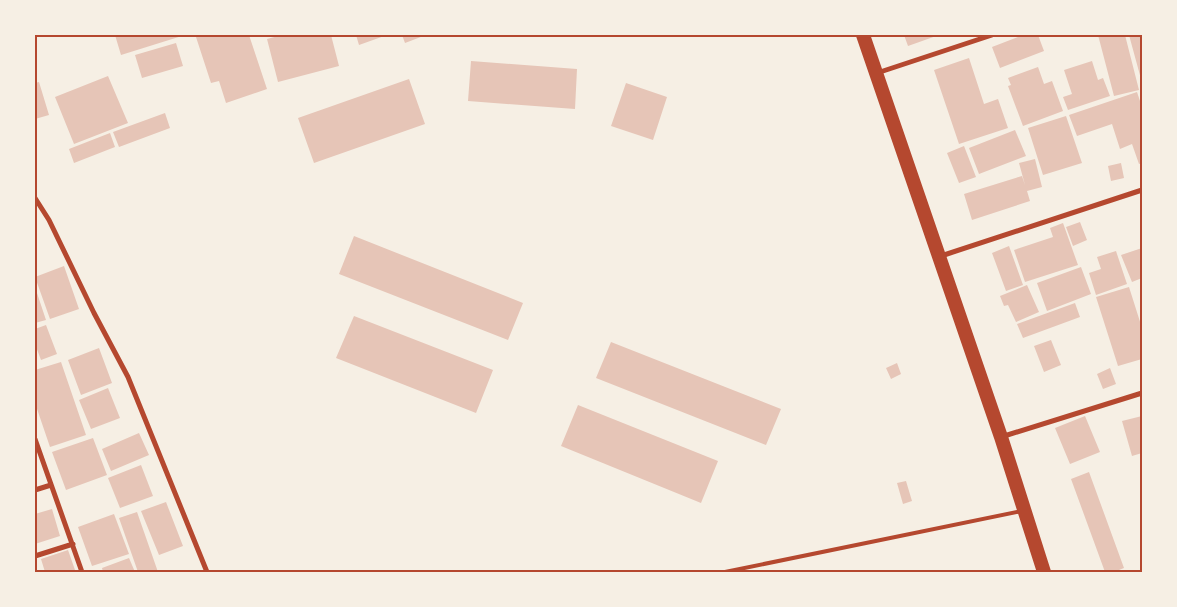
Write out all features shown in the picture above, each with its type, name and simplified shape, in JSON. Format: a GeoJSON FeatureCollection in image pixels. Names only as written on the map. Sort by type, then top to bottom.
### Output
{"type":"FeatureCollection","features":[{"type":"Feature","properties":{"kind":"highway"},"geometry":{"type":"LineString","coordinates":[[862,35],[1000,437],[1044,572]]}},
{"type":"Feature","properties":{"kind":"street"},"geometry":{"type":"LineString","coordinates":[[876,74],[992,35]]}},
{"type":"Feature","properties":{"kind":"street"},"geometry":{"type":"LineString","coordinates":[[938,256],[1142,190]]}},
{"type":"Feature","properties":{"kind":"street"},"geometry":{"type":"LineString","coordinates":[[35,198],[49,220],[94,313],[128,377],[206,572]]}},
{"type":"Feature","properties":{"kind":"street"},"geometry":{"type":"LineString","coordinates":[[1000,437],[1142,393]]}},
{"type":"Feature","properties":{"kind":"street"},"geometry":{"type":"LineString","coordinates":[[35,439],[82,572]]}},
{"type":"Feature","properties":{"kind":"street"},"geometry":{"type":"LineString","coordinates":[[35,490],[52,485]]}},
{"type":"Feature","properties":{"kind":"street"},"geometry":{"type":"LineString","coordinates":[[35,556],[73,544]]}},
{"type":"Feature","properties":{"kind":"lane"},"geometry":{"type":"LineString","coordinates":[[725,572],[1024,510]]}},
{"type":"Feature","properties":{"kind":"building"},"geometry":{"type":"Polygon","coordinates":[[[115,35],[185,35],[121,55],[115,35]]]}},
{"type":"Feature","properties":{"kind":"building"},"geometry":{"type":"Polygon","coordinates":[[[201,35],[249,35],[267,89],[226,103],[219,81],[211,83],[196,37],[201,35]]]}},
{"type":"Feature","properties":{"kind":"building"},"geometry":{"type":"Polygon","coordinates":[[[282,35],[331,35],[339,66],[278,82],[267,39],[282,35]]]}},
{"type":"Feature","properties":{"kind":"building"},"geometry":{"type":"Polygon","coordinates":[[[356,35],[387,35],[359,45],[356,35]]]}},
{"type":"Feature","properties":{"kind":"building"},"geometry":{"type":"Polygon","coordinates":[[[402,35],[426,35],[405,43],[402,35]]]}},
{"type":"Feature","properties":{"kind":"building"},"geometry":{"type":"Polygon","coordinates":[[[904,35],[939,35],[908,46],[904,35]]]}},
{"type":"Feature","properties":{"kind":"building"},"geometry":{"type":"Polygon","coordinates":[[[1023,35],[1038,35],[1044,51],[1000,68],[992,47],[1023,35]]]}},
{"type":"Feature","properties":{"kind":"building"},"geometry":{"type":"Polygon","coordinates":[[[1098,35],[1125,35],[1139,90],[1114,96],[1098,35]]]}},
{"type":"Feature","properties":{"kind":"building"},"geometry":{"type":"Polygon","coordinates":[[[1129,35],[1142,35],[1142,79],[1141,79],[1129,35]]]}},
{"type":"Feature","properties":{"kind":"building"},"geometry":{"type":"Polygon","coordinates":[[[176,43],[183,66],[142,78],[135,55],[176,43]]]}},
{"type":"Feature","properties":{"kind":"building"},"geometry":{"type":"Polygon","coordinates":[[[969,58],[984,104],[998,99],[1008,128],[959,144],[934,70],[969,58]]]}},
{"type":"Feature","properties":{"kind":"building"},"geometry":{"type":"Polygon","coordinates":[[[471,61],[577,69],[575,109],[468,101],[471,61]]]}},
{"type":"Feature","properties":{"kind":"building"},"geometry":{"type":"Polygon","coordinates":[[[1092,61],[1098,80],[1103,78],[1110,96],[1068,110],[1063,97],[1072,94],[1064,70],[1092,61]]]}},
{"type":"Feature","properties":{"kind":"building"},"geometry":{"type":"Polygon","coordinates":[[[1038,67],[1044,84],[1052,81],[1063,111],[1023,126],[1008,86],[1011,85],[1008,78],[1038,67]]]}},
{"type":"Feature","properties":{"kind":"building"},"geometry":{"type":"Polygon","coordinates":[[[108,76],[128,123],[74,144],[55,97],[108,76]]]}},
{"type":"Feature","properties":{"kind":"building"},"geometry":{"type":"Polygon","coordinates":[[[409,79],[425,124],[314,163],[298,118],[409,79]]]}},
{"type":"Feature","properties":{"kind":"building"},"geometry":{"type":"Polygon","coordinates":[[[39,82],[49,115],[35,119],[35,83],[39,82]]]}},
{"type":"Feature","properties":{"kind":"building"},"geometry":{"type":"Polygon","coordinates":[[[626,83],[667,97],[653,140],[611,126],[626,83]]]}},
{"type":"Feature","properties":{"kind":"building"},"geometry":{"type":"Polygon","coordinates":[[[1137,92],[1142,107],[1142,163],[1139,164],[1132,144],[1120,149],[1112,124],[1077,136],[1069,115],[1137,92]]]}},
{"type":"Feature","properties":{"kind":"building"},"geometry":{"type":"Polygon","coordinates":[[[165,113],[170,128],[119,147],[113,132],[165,113]]]}},
{"type":"Feature","properties":{"kind":"building"},"geometry":{"type":"Polygon","coordinates":[[[1066,116],[1082,163],[1043,175],[1028,128],[1066,116]]]}},
{"type":"Feature","properties":{"kind":"building"},"geometry":{"type":"Polygon","coordinates":[[[1015,130],[1026,156],[979,174],[969,148],[1015,130]]]}},
{"type":"Feature","properties":{"kind":"building"},"geometry":{"type":"Polygon","coordinates":[[[110,133],[115,147],[74,163],[69,149],[110,133]]]}},
{"type":"Feature","properties":{"kind":"building"},"geometry":{"type":"Polygon","coordinates":[[[964,146],[976,177],[959,183],[947,153],[964,146]]]}},
{"type":"Feature","properties":{"kind":"building"},"geometry":{"type":"Polygon","coordinates":[[[1035,159],[1042,187],[1027,191],[1030,201],[972,220],[964,194],[1022,176],[1025,185],[1019,163],[1035,159]]]}},
{"type":"Feature","properties":{"kind":"building"},"geometry":{"type":"Polygon","coordinates":[[[1121,163],[1124,178],[1111,181],[1108,166],[1121,163]]]}},
{"type":"Feature","properties":{"kind":"building"},"geometry":{"type":"Polygon","coordinates":[[[1080,222],[1087,240],[1073,246],[1066,227],[1080,222]]]}},
{"type":"Feature","properties":{"kind":"building"},"geometry":{"type":"Polygon","coordinates":[[[1063,223],[1078,265],[1025,282],[1014,250],[1053,237],[1050,228],[1063,223]]]}},
{"type":"Feature","properties":{"kind":"building"},"geometry":{"type":"Polygon","coordinates":[[[354,236],[523,303],[508,340],[339,274],[354,236]]]}},
{"type":"Feature","properties":{"kind":"building"},"geometry":{"type":"Polygon","coordinates":[[[1009,246],[1023,285],[1006,291],[992,253],[1009,246]]]}},
{"type":"Feature","properties":{"kind":"building"},"geometry":{"type":"Polygon","coordinates":[[[1142,248],[1142,278],[1132,282],[1121,255],[1142,248]]]}},
{"type":"Feature","properties":{"kind":"building"},"geometry":{"type":"Polygon","coordinates":[[[1116,251],[1127,284],[1096,295],[1089,273],[1101,269],[1097,257],[1116,251]]]}},
{"type":"Feature","properties":{"kind":"building"},"geometry":{"type":"Polygon","coordinates":[[[64,266],[79,309],[50,319],[35,277],[64,266]]]}},
{"type":"Feature","properties":{"kind":"building"},"geometry":{"type":"Polygon","coordinates":[[[1081,267],[1091,294],[1047,311],[1037,283],[1081,267]]]}},
{"type":"Feature","properties":{"kind":"building"},"geometry":{"type":"Polygon","coordinates":[[[1027,285],[1039,312],[1016,322],[1008,305],[1004,306],[1000,296],[1027,285]]]}},
{"type":"Feature","properties":{"kind":"building"},"geometry":{"type":"Polygon","coordinates":[[[35,287],[46,320],[35,323],[35,287]]]}},
{"type":"Feature","properties":{"kind":"building"},"geometry":{"type":"Polygon","coordinates":[[[1129,287],[1142,328],[1142,359],[1118,366],[1096,297],[1129,287]]]}},
{"type":"Feature","properties":{"kind":"building"},"geometry":{"type":"Polygon","coordinates":[[[1075,303],[1080,317],[1023,338],[1017,324],[1075,303]]]}},
{"type":"Feature","properties":{"kind":"building"},"geometry":{"type":"Polygon","coordinates":[[[354,316],[493,370],[476,413],[336,358],[354,316]]]}},
{"type":"Feature","properties":{"kind":"building"},"geometry":{"type":"Polygon","coordinates":[[[46,325],[57,354],[41,360],[35,344],[35,329],[46,325]]]}},
{"type":"Feature","properties":{"kind":"building"},"geometry":{"type":"Polygon","coordinates":[[[1051,340],[1061,365],[1044,372],[1034,346],[1051,340]]]}},
{"type":"Feature","properties":{"kind":"building"},"geometry":{"type":"Polygon","coordinates":[[[611,342],[781,409],[766,445],[596,378],[611,342]]]}},
{"type":"Feature","properties":{"kind":"building"},"geometry":{"type":"Polygon","coordinates":[[[99,348],[112,383],[81,395],[68,360],[99,348]]]}},
{"type":"Feature","properties":{"kind":"building"},"geometry":{"type":"Polygon","coordinates":[[[61,362],[86,435],[50,447],[35,403],[35,370],[61,362]]]}},
{"type":"Feature","properties":{"kind":"building"},"geometry":{"type":"Polygon","coordinates":[[[897,363],[901,374],[891,379],[886,368],[897,363]]]}},
{"type":"Feature","properties":{"kind":"building"},"geometry":{"type":"Polygon","coordinates":[[[1110,368],[1116,384],[1103,389],[1097,374],[1110,368]]]}},
{"type":"Feature","properties":{"kind":"building"},"geometry":{"type":"Polygon","coordinates":[[[108,388],[120,418],[91,429],[79,400],[108,388]]]}},
{"type":"Feature","properties":{"kind":"building"},"geometry":{"type":"Polygon","coordinates":[[[578,405],[718,461],[701,503],[561,446],[578,405]]]}},
{"type":"Feature","properties":{"kind":"building"},"geometry":{"type":"Polygon","coordinates":[[[1085,416],[1100,452],[1070,464],[1055,428],[1085,416]]]}},
{"type":"Feature","properties":{"kind":"building"},"geometry":{"type":"Polygon","coordinates":[[[1142,416],[1142,453],[1132,456],[1122,421],[1142,416]]]}},
{"type":"Feature","properties":{"kind":"building"},"geometry":{"type":"Polygon","coordinates":[[[139,433],[149,455],[111,471],[102,449],[139,433]]]}},
{"type":"Feature","properties":{"kind":"building"},"geometry":{"type":"Polygon","coordinates":[[[93,438],[107,475],[66,490],[52,452],[93,438]]]}},
{"type":"Feature","properties":{"kind":"building"},"geometry":{"type":"Polygon","coordinates":[[[141,465],[153,496],[120,508],[108,478],[141,465]]]}},
{"type":"Feature","properties":{"kind":"building"},"geometry":{"type":"Polygon","coordinates":[[[1089,472],[1124,568],[1114,572],[1105,572],[1071,479],[1089,472]]]}},
{"type":"Feature","properties":{"kind":"building"},"geometry":{"type":"Polygon","coordinates":[[[906,481],[912,501],[903,504],[897,483],[906,481]]]}},
{"type":"Feature","properties":{"kind":"building"},"geometry":{"type":"Polygon","coordinates":[[[166,502],[183,546],[159,555],[141,511],[166,502]]]}},
{"type":"Feature","properties":{"kind":"building"},"geometry":{"type":"Polygon","coordinates":[[[52,509],[60,536],[35,544],[35,514],[52,509]]]}},
{"type":"Feature","properties":{"kind":"building"},"geometry":{"type":"Polygon","coordinates":[[[137,512],[158,572],[138,572],[119,518],[137,512]]]}},
{"type":"Feature","properties":{"kind":"building"},"geometry":{"type":"Polygon","coordinates":[[[114,514],[129,554],[92,566],[78,527],[114,514]]]}},
{"type":"Feature","properties":{"kind":"building"},"geometry":{"type":"Polygon","coordinates":[[[68,550],[75,570],[45,572],[41,559],[68,550]]]}},
{"type":"Feature","properties":{"kind":"building"},"geometry":{"type":"Polygon","coordinates":[[[129,558],[135,572],[103,572],[102,568],[129,558]]]}}]}
